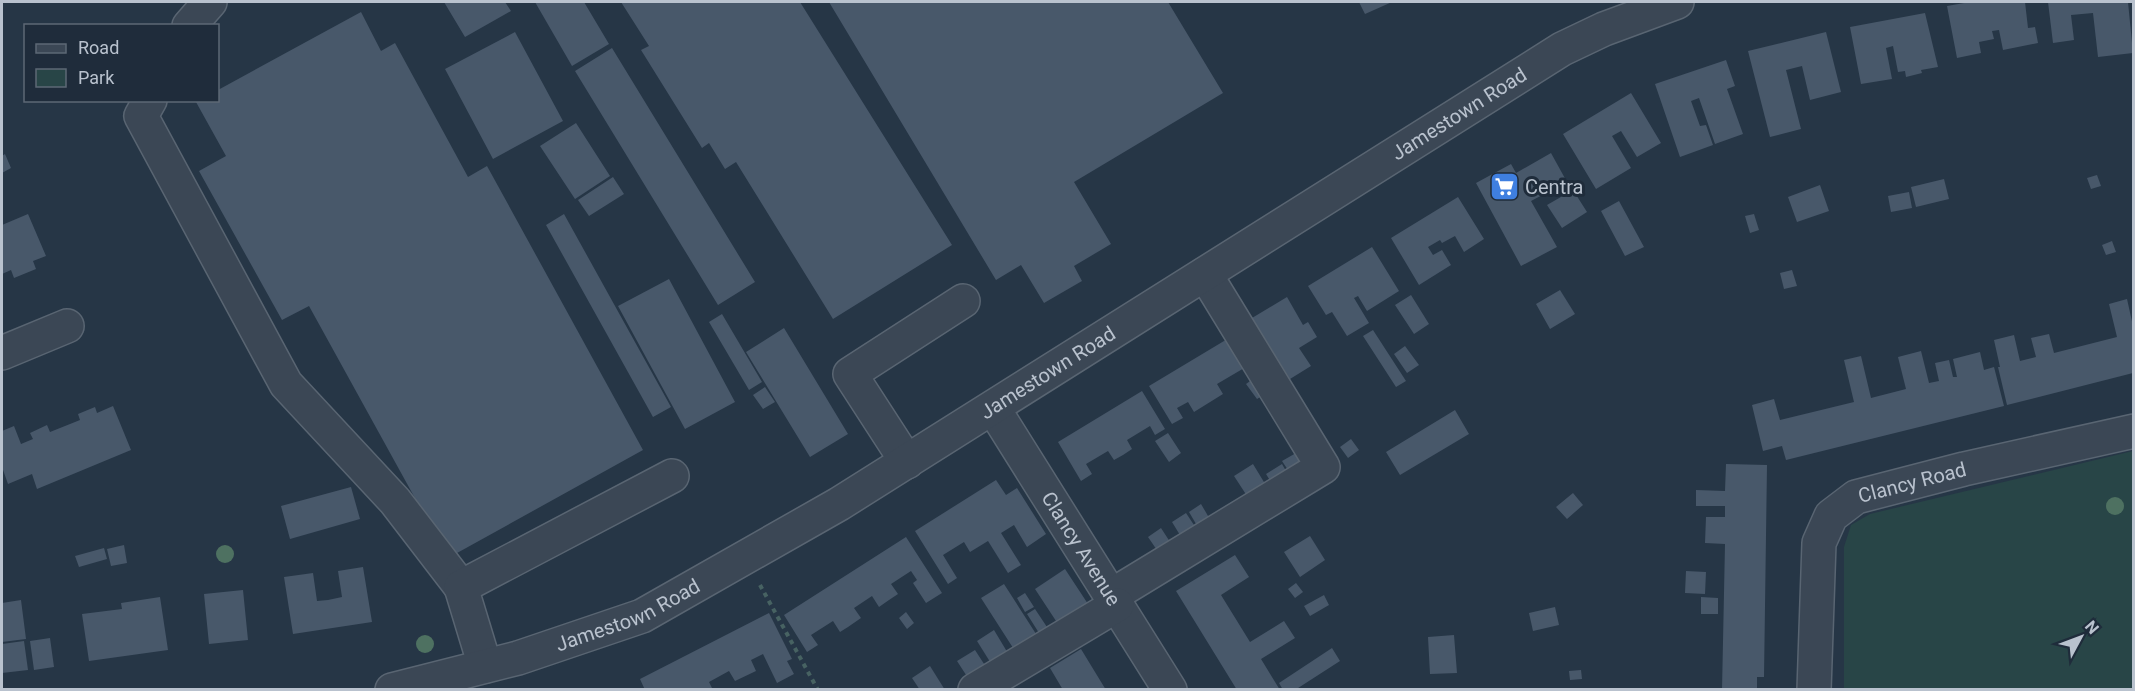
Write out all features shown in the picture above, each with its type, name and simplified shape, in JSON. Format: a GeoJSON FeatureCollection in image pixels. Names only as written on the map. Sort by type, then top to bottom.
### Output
{"type":"FeatureCollection","features":[{"type":"Feature","properties":{"kind":"street"},"geometry":{"type":"LineString","coordinates":[[191,24],[210,2]]}},
{"type":"Feature","properties":{"kind":"street","name":"Jamestown Road"},"geometry":{"type":"LineString","coordinates":[[392,690],[518,658],[642,616],[839,504],[1562,49],[1604,29],[1677,2]]}},
{"type":"Feature","properties":{"kind":"street"},"geometry":{"type":"LineString","coordinates":[[149,102],[141,116],[286,384],[395,501],[461,587],[485,666]]}},
{"type":"Feature","properties":{"kind":"street"},"geometry":{"type":"LineString","coordinates":[[975,690],[1323,466],[1205,274]]}},
{"type":"Feature","properties":{"kind":"street"},"geometry":{"type":"LineString","coordinates":[[906,462],[849,374],[963,302]]}},
{"type":"Feature","properties":{"kind":"street"},"geometry":{"type":"LineString","coordinates":[[2,353],[67,326]]}},
{"type":"Feature","properties":{"kind":"street","name":"Clancy Avenue"},"geometry":{"type":"LineString","coordinates":[[993,408],[1170,690]]}},
{"type":"Feature","properties":{"kind":"street","name":"Clancy Road"},"geometry":{"type":"LineString","coordinates":[[1814,690],[1819,543],[1831,516],[1856,497],[1964,469],[2133,431]]}},
{"type":"Feature","properties":{"kind":"street"},"geometry":{"type":"LineString","coordinates":[[461,587],[672,476]]}},
{"type":"Feature","properties":{"kind":"path"},"geometry":{"type":"LineString","coordinates":[[744,558],[818,690]]}},
{"type":"Feature","properties":{"kind":"green space"},"geometry":{"type":"Polygon","coordinates":[[[2133,451],[2133,689],[1844,689],[1844,547],[1851,525],[1870,514],[2133,451]]]}},
{"type":"Feature","properties":{"kind":"building"},"geometry":{"type":"Polygon","coordinates":[[[444,2],[505,2],[511,11],[465,37],[444,2]]]}},
{"type":"Feature","properties":{"kind":"building"},"geometry":{"type":"Polygon","coordinates":[[[535,2],[584,2],[609,44],[572,66],[535,2]]]}},
{"type":"Feature","properties":{"kind":"building"},"geometry":{"type":"Polygon","coordinates":[[[621,2],[800,2],[952,245],[833,319],[736,162],[725,169],[709,143],[702,148],[641,50],[649,46],[621,2]]]}},
{"type":"Feature","properties":{"kind":"building"},"geometry":{"type":"Polygon","coordinates":[[[829,2],[1168,2],[1223,93],[1074,182],[1111,244],[1074,266],[1082,281],[1044,303],[1021,265],[996,280],[829,2]]]}},
{"type":"Feature","properties":{"kind":"building"},"geometry":{"type":"Polygon","coordinates":[[[1359,2],[1392,2],[1365,14],[1359,2]]]}},
{"type":"Feature","properties":{"kind":"building"},"geometry":{"type":"Polygon","coordinates":[[[1970,2],[2025,2],[2028,28],[2035,27],[2038,43],[2003,50],[1999,30],[1992,31],[1994,39],[1979,42],[1981,53],[1957,58],[1947,6],[1970,2]]]}},
{"type":"Feature","properties":{"kind":"building"},"geometry":{"type":"Polygon","coordinates":[[[2048,2],[2128,2],[2133,53],[2098,57],[2093,13],[2071,15],[2074,40],[2053,43],[2048,2]]]}},
{"type":"Feature","properties":{"kind":"building"},"geometry":{"type":"Polygon","coordinates":[[[361,12],[381,51],[395,43],[468,177],[487,166],[643,450],[448,558],[309,306],[282,320],[199,171],[226,156],[196,102],[219,102],[219,89],[361,12]]]}},
{"type":"Feature","properties":{"kind":"building"},"geometry":{"type":"Polygon","coordinates":[[[1925,13],[1938,67],[1921,70],[1922,73],[1906,77],[1905,71],[1898,72],[1893,46],[1886,48],[1892,79],[1861,84],[1850,27],[1925,13]]]}},
{"type":"Feature","properties":{"kind":"building"},"geometry":{"type":"Polygon","coordinates":[[[515,32],[563,121],[493,159],[445,69],[515,32]]]}},
{"type":"Feature","properties":{"kind":"building"},"geometry":{"type":"Polygon","coordinates":[[[1826,32],[1841,92],[1810,100],[1802,66],[1786,70],[1801,129],[1770,137],[1748,51],[1826,32]]]}},
{"type":"Feature","properties":{"kind":"building"},"geometry":{"type":"Polygon","coordinates":[[[612,48],[755,282],[718,305],[575,71],[612,48]]]}},
{"type":"Feature","properties":{"kind":"building"},"geometry":{"type":"Polygon","coordinates":[[[1726,60],[1735,86],[1727,89],[1743,134],[1715,144],[1699,98],[1691,101],[1700,126],[1706,125],[1713,145],[1680,157],[1655,84],[1726,60]]]}},
{"type":"Feature","properties":{"kind":"building"},"geometry":{"type":"Polygon","coordinates":[[[1631,93],[1661,143],[1637,157],[1621,131],[1612,136],[1631,168],[1596,189],[1563,134],[1631,93]]]}},
{"type":"Feature","properties":{"kind":"building"},"geometry":{"type":"Polygon","coordinates":[[[576,123],[610,176],[575,199],[540,146],[576,123]]]}},
{"type":"Feature","properties":{"kind":"building"},"geometry":{"type":"Polygon","coordinates":[[[1551,153],[1567,182],[1531,201],[1557,247],[1521,266],[1476,183],[1511,164],[1516,173],[1551,153]]]}},
{"type":"Feature","properties":{"kind":"building"},"geometry":{"type":"Polygon","coordinates":[[[5,154],[11,168],[2,173],[2,156],[5,154]]]}},
{"type":"Feature","properties":{"kind":"building"},"geometry":{"type":"Polygon","coordinates":[[[2097,175],[2101,186],[2091,189],[2087,178],[2097,175]]]}},
{"type":"Feature","properties":{"kind":"building"},"geometry":{"type":"Polygon","coordinates":[[[613,177],[624,194],[589,216],[578,200],[613,177]]]}},
{"type":"Feature","properties":{"kind":"building"},"geometry":{"type":"Polygon","coordinates":[[[1944,179],[1949,199],[1916,207],[1911,187],[1944,179]]]}},
{"type":"Feature","properties":{"kind":"building"},"geometry":{"type":"Polygon","coordinates":[[[1820,185],[1829,211],[1797,222],[1788,197],[1820,185]]]}},
{"type":"Feature","properties":{"kind":"building"},"geometry":{"type":"Polygon","coordinates":[[[1573,190],[1587,212],[1562,228],[1547,205],[1573,190]]]}},
{"type":"Feature","properties":{"kind":"building"},"geometry":{"type":"Polygon","coordinates":[[[1909,192],[1912,208],[1891,212],[1888,196],[1909,192]]]}},
{"type":"Feature","properties":{"kind":"building"},"geometry":{"type":"Polygon","coordinates":[[[1458,197],[1484,239],[1464,252],[1455,236],[1442,243],[1440,240],[1428,247],[1433,255],[1442,250],[1451,265],[1419,285],[1391,238],[1458,197]]]}},
{"type":"Feature","properties":{"kind":"building"},"geometry":{"type":"Polygon","coordinates":[[[1619,201],[1644,247],[1625,256],[1601,211],[1619,201]]]}},
{"type":"Feature","properties":{"kind":"building"},"geometry":{"type":"Polygon","coordinates":[[[28,214],[46,256],[33,261],[36,269],[14,278],[11,270],[2,274],[2,225],[28,214]]]}},
{"type":"Feature","properties":{"kind":"building"},"geometry":{"type":"Polygon","coordinates":[[[564,214],[671,407],[653,417],[546,225],[564,214]]]}},
{"type":"Feature","properties":{"kind":"building"},"geometry":{"type":"Polygon","coordinates":[[[1754,214],[1759,230],[1750,233],[1745,216],[1754,214]]]}},
{"type":"Feature","properties":{"kind":"building"},"geometry":{"type":"Polygon","coordinates":[[[2112,241],[2116,252],[2106,255],[2102,245],[2112,241]]]}},
{"type":"Feature","properties":{"kind":"building"},"geometry":{"type":"Polygon","coordinates":[[[1372,247],[1399,291],[1367,311],[1358,296],[1354,298],[1369,323],[1347,336],[1332,312],[1326,315],[1308,286],[1372,247]]]}},
{"type":"Feature","properties":{"kind":"building"},"geometry":{"type":"Polygon","coordinates":[[[1792,270],[1797,286],[1784,289],[1780,273],[1792,270]]]}},
{"type":"Feature","properties":{"kind":"building"},"geometry":{"type":"Polygon","coordinates":[[[669,279],[735,402],[685,429],[618,306],[669,279]]]}},
{"type":"Feature","properties":{"kind":"building"},"geometry":{"type":"Polygon","coordinates":[[[1560,290],[1575,314],[1550,329],[1536,304],[1560,290]]]}},
{"type":"Feature","properties":{"kind":"building"},"geometry":{"type":"Polygon","coordinates":[[[1411,295],[1429,324],[1414,334],[1395,305],[1411,295]]]}},
{"type":"Feature","properties":{"kind":"building"},"geometry":{"type":"Polygon","coordinates":[[[1287,297],[1303,325],[1308,322],[1317,337],[1299,348],[1311,366],[1290,379],[1252,318],[1287,297]]]}},
{"type":"Feature","properties":{"kind":"building"},"geometry":{"type":"Polygon","coordinates":[[[2127,299],[2133,326],[2133,373],[2007,405],[1994,340],[2014,335],[2020,361],[2036,357],[2031,338],[2049,334],[2054,353],[2117,337],[2109,304],[2127,299]]]}},
{"type":"Feature","properties":{"kind":"building"},"geometry":{"type":"Polygon","coordinates":[[[722,314],[762,382],[749,390],[709,322],[722,314]]]}},
{"type":"Feature","properties":{"kind":"building"},"geometry":{"type":"Polygon","coordinates":[[[784,328],[848,434],[810,457],[746,352],[784,328]]]}},
{"type":"Feature","properties":{"kind":"building"},"geometry":{"type":"Polygon","coordinates":[[[1373,330],[1406,381],[1396,387],[1363,336],[1373,330]]]}},
{"type":"Feature","properties":{"kind":"building"},"geometry":{"type":"Polygon","coordinates":[[[1234,335],[1251,364],[1217,384],[1223,394],[1194,412],[1188,402],[1177,408],[1183,418],[1172,424],[1149,386],[1234,335]]]}},
{"type":"Feature","properties":{"kind":"building"},"geometry":{"type":"Polygon","coordinates":[[[1405,346],[1419,365],[1407,373],[1394,354],[1405,346]]]}},
{"type":"Feature","properties":{"kind":"building"},"geometry":{"type":"Polygon","coordinates":[[[1921,351],[1929,383],[1939,381],[1935,363],[1949,360],[1953,377],[1957,377],[1953,359],[1980,352],[1984,370],[1994,367],[2004,406],[1786,460],[1782,446],[1763,451],[1752,405],[1774,399],[1780,420],[1854,402],[1844,360],[1861,356],[1871,398],[1906,389],[1898,357],[1921,351]]]}},
{"type":"Feature","properties":{"kind":"building"},"geometry":{"type":"Polygon","coordinates":[[[1257,376],[1268,392],[1257,399],[1246,384],[1257,376]]]}},
{"type":"Feature","properties":{"kind":"building"},"geometry":{"type":"Polygon","coordinates":[[[765,387],[775,402],[763,409],[753,395],[765,387]]]}},
{"type":"Feature","properties":{"kind":"building"},"geometry":{"type":"Polygon","coordinates":[[[1142,391],[1165,429],[1155,435],[1150,426],[1127,440],[1132,449],[1123,455],[1114,460],[1108,451],[1086,464],[1092,474],[1081,481],[1058,442],[1142,391]]]}},
{"type":"Feature","properties":{"kind":"building"},"geometry":{"type":"Polygon","coordinates":[[[113,406],[131,450],[37,489],[32,474],[8,484],[2,467],[2,431],[14,426],[21,444],[33,439],[30,433],[47,425],[50,432],[80,420],[78,414],[95,407],[97,413],[113,406]]]}},
{"type":"Feature","properties":{"kind":"building"},"geometry":{"type":"Polygon","coordinates":[[[1455,410],[1469,434],[1400,475],[1386,452],[1455,410]]]}},
{"type":"Feature","properties":{"kind":"building"},"geometry":{"type":"Polygon","coordinates":[[[1168,433],[1181,453],[1169,462],[1155,441],[1168,433]]]}},
{"type":"Feature","properties":{"kind":"building"},"geometry":{"type":"Polygon","coordinates":[[[1351,439],[1359,450],[1348,458],[1340,447],[1351,439]]]}},
{"type":"Feature","properties":{"kind":"building"},"geometry":{"type":"Polygon","coordinates":[[[1303,449],[1311,464],[1292,476],[1282,461],[1303,449]]]}},
{"type":"Feature","properties":{"kind":"building"},"geometry":{"type":"Polygon","coordinates":[[[1253,464],[1267,487],[1249,499],[1234,476],[1253,464]]]}},
{"type":"Feature","properties":{"kind":"building"},"geometry":{"type":"Polygon","coordinates":[[[1282,464],[1290,478],[1274,487],[1266,474],[1282,464]]]}},
{"type":"Feature","properties":{"kind":"building"},"geometry":{"type":"Polygon","coordinates":[[[1726,464],[1767,465],[1764,677],[1757,677],[1757,690],[1722,690],[1725,544],[1705,543],[1706,517],[1725,517],[1725,506],[1696,506],[1696,490],[1725,491],[1726,464]]]}},
{"type":"Feature","properties":{"kind":"building"},"geometry":{"type":"Polygon","coordinates":[[[996,480],[1006,495],[1017,488],[1046,534],[1027,547],[1014,525],[1001,533],[1021,565],[1008,573],[988,541],[970,552],[964,542],[943,555],[957,578],[948,584],[915,531],[996,480]]]}},
{"type":"Feature","properties":{"kind":"building"},"geometry":{"type":"Polygon","coordinates":[[[351,487],[360,519],[290,539],[281,506],[351,487]]]}},
{"type":"Feature","properties":{"kind":"building"},"geometry":{"type":"Polygon","coordinates":[[[1573,493],[1583,505],[1567,519],[1556,507],[1573,493]]]}},
{"type":"Feature","properties":{"kind":"building"},"geometry":{"type":"Polygon","coordinates":[[[1201,504],[1211,521],[1199,529],[1189,512],[1201,504]]]}},
{"type":"Feature","properties":{"kind":"building"},"geometry":{"type":"Polygon","coordinates":[[[1186,513],[1198,531],[1183,540],[1172,522],[1186,513]]]}},
{"type":"Feature","properties":{"kind":"building"},"geometry":{"type":"Polygon","coordinates":[[[1161,528],[1174,548],[1161,556],[1148,537],[1161,528]]]}},
{"type":"Feature","properties":{"kind":"building"},"geometry":{"type":"Polygon","coordinates":[[[1310,536],[1325,560],[1300,577],[1284,552],[1310,536]]]}},
{"type":"Feature","properties":{"kind":"building"},"geometry":{"type":"Polygon","coordinates":[[[906,537],[942,593],[926,603],[913,583],[917,580],[911,571],[891,584],[898,594],[879,607],[872,596],[854,608],[861,618],[848,627],[840,632],[833,621],[811,635],[818,645],[807,652],[784,615],[906,537]]]}},
{"type":"Feature","properties":{"kind":"building"},"geometry":{"type":"Polygon","coordinates":[[[124,545],[127,563],[111,566],[107,549],[124,545]]]}},
{"type":"Feature","properties":{"kind":"building"},"geometry":{"type":"Polygon","coordinates":[[[104,548],[107,559],[79,567],[75,556],[104,548]]]}},
{"type":"Feature","properties":{"kind":"building"},"geometry":{"type":"Polygon","coordinates":[[[1235,555],[1249,577],[1221,595],[1250,642],[1284,621],[1295,638],[1261,659],[1280,690],[1237,690],[1176,591],[1235,555]]]}},
{"type":"Feature","properties":{"kind":"building"},"geometry":{"type":"Polygon","coordinates":[[[363,567],[372,622],[293,634],[284,577],[313,573],[317,601],[328,600],[342,597],[338,571],[363,567]]]}},
{"type":"Feature","properties":{"kind":"building"},"geometry":{"type":"Polygon","coordinates":[[[1065,569],[1088,604],[1058,624],[1035,589],[1065,569]]]}},
{"type":"Feature","properties":{"kind":"building"},"geometry":{"type":"Polygon","coordinates":[[[1686,571],[1706,572],[1705,594],[1685,593],[1686,571]]]}},
{"type":"Feature","properties":{"kind":"building"},"geometry":{"type":"Polygon","coordinates":[[[1296,583],[1303,592],[1295,598],[1288,589],[1296,583]]]}},
{"type":"Feature","properties":{"kind":"building"},"geometry":{"type":"Polygon","coordinates":[[[1004,584],[1038,637],[1015,651],[981,598],[1004,584]]]}},
{"type":"Feature","properties":{"kind":"building"},"geometry":{"type":"Polygon","coordinates":[[[243,590],[248,640],[209,644],[204,594],[243,590]]]}},
{"type":"Feature","properties":{"kind":"building"},"geometry":{"type":"Polygon","coordinates":[[[1025,593],[1034,607],[1025,612],[1017,598],[1025,593]]]}},
{"type":"Feature","properties":{"kind":"building"},"geometry":{"type":"Polygon","coordinates":[[[1324,595],[1329,605],[1310,616],[1304,606],[1324,595]]]}},
{"type":"Feature","properties":{"kind":"building"},"geometry":{"type":"Polygon","coordinates":[[[160,597],[168,650],[89,661],[82,614],[122,609],[121,603],[160,597]]]}},
{"type":"Feature","properties":{"kind":"building"},"geometry":{"type":"Polygon","coordinates":[[[1701,597],[1718,598],[1718,614],[1701,614],[1701,597]]]}},
{"type":"Feature","properties":{"kind":"building"},"geometry":{"type":"Polygon","coordinates":[[[21,600],[26,639],[2,642],[2,603],[21,600]]]}},
{"type":"Feature","properties":{"kind":"building"},"geometry":{"type":"Polygon","coordinates":[[[1555,607],[1559,625],[1533,631],[1529,613],[1555,607]]]}},
{"type":"Feature","properties":{"kind":"building"},"geometry":{"type":"Polygon","coordinates":[[[1035,609],[1047,627],[1039,633],[1027,614],[1035,609]]]}},
{"type":"Feature","properties":{"kind":"building"},"geometry":{"type":"Polygon","coordinates":[[[906,612],[914,623],[907,629],[899,618],[906,612]]]}},
{"type":"Feature","properties":{"kind":"building"},"geometry":{"type":"Polygon","coordinates":[[[769,613],[792,659],[787,661],[794,674],[777,683],[763,654],[751,660],[756,671],[735,681],[729,671],[709,682],[713,690],[645,690],[640,679],[769,613]]]}},
{"type":"Feature","properties":{"kind":"building"},"geometry":{"type":"Polygon","coordinates":[[[994,630],[1009,655],[992,665],[977,641],[994,630]]]}},
{"type":"Feature","properties":{"kind":"building"},"geometry":{"type":"Polygon","coordinates":[[[1454,635],[1457,673],[1430,674],[1428,637],[1454,635]]]}},
{"type":"Feature","properties":{"kind":"building"},"geometry":{"type":"Polygon","coordinates":[[[50,638],[54,667],[34,670],[30,641],[50,638]]]}},
{"type":"Feature","properties":{"kind":"building"},"geometry":{"type":"Polygon","coordinates":[[[24,641],[28,670],[2,673],[2,644],[24,641]]]}},
{"type":"Feature","properties":{"kind":"building"},"geometry":{"type":"Polygon","coordinates":[[[1332,648],[1340,661],[1295,690],[1283,690],[1279,683],[1332,648]]]}},
{"type":"Feature","properties":{"kind":"building"},"geometry":{"type":"Polygon","coordinates":[[[1081,649],[1106,690],[1063,690],[1050,668],[1081,649]]]}},
{"type":"Feature","properties":{"kind":"building"},"geometry":{"type":"Polygon","coordinates":[[[975,650],[988,670],[970,681],[957,661],[975,650]]]}},
{"type":"Feature","properties":{"kind":"building"},"geometry":{"type":"Polygon","coordinates":[[[930,666],[945,690],[920,690],[912,678],[930,666]]]}},
{"type":"Feature","properties":{"kind":"building"},"geometry":{"type":"Polygon","coordinates":[[[1581,670],[1582,679],[1570,680],[1569,671],[1581,670]]]}},
{"type":"Feature","properties":{"kind":"place","name":"Centra"},"geometry":{"type":"Point","coordinates":[1504,187]}}]}
